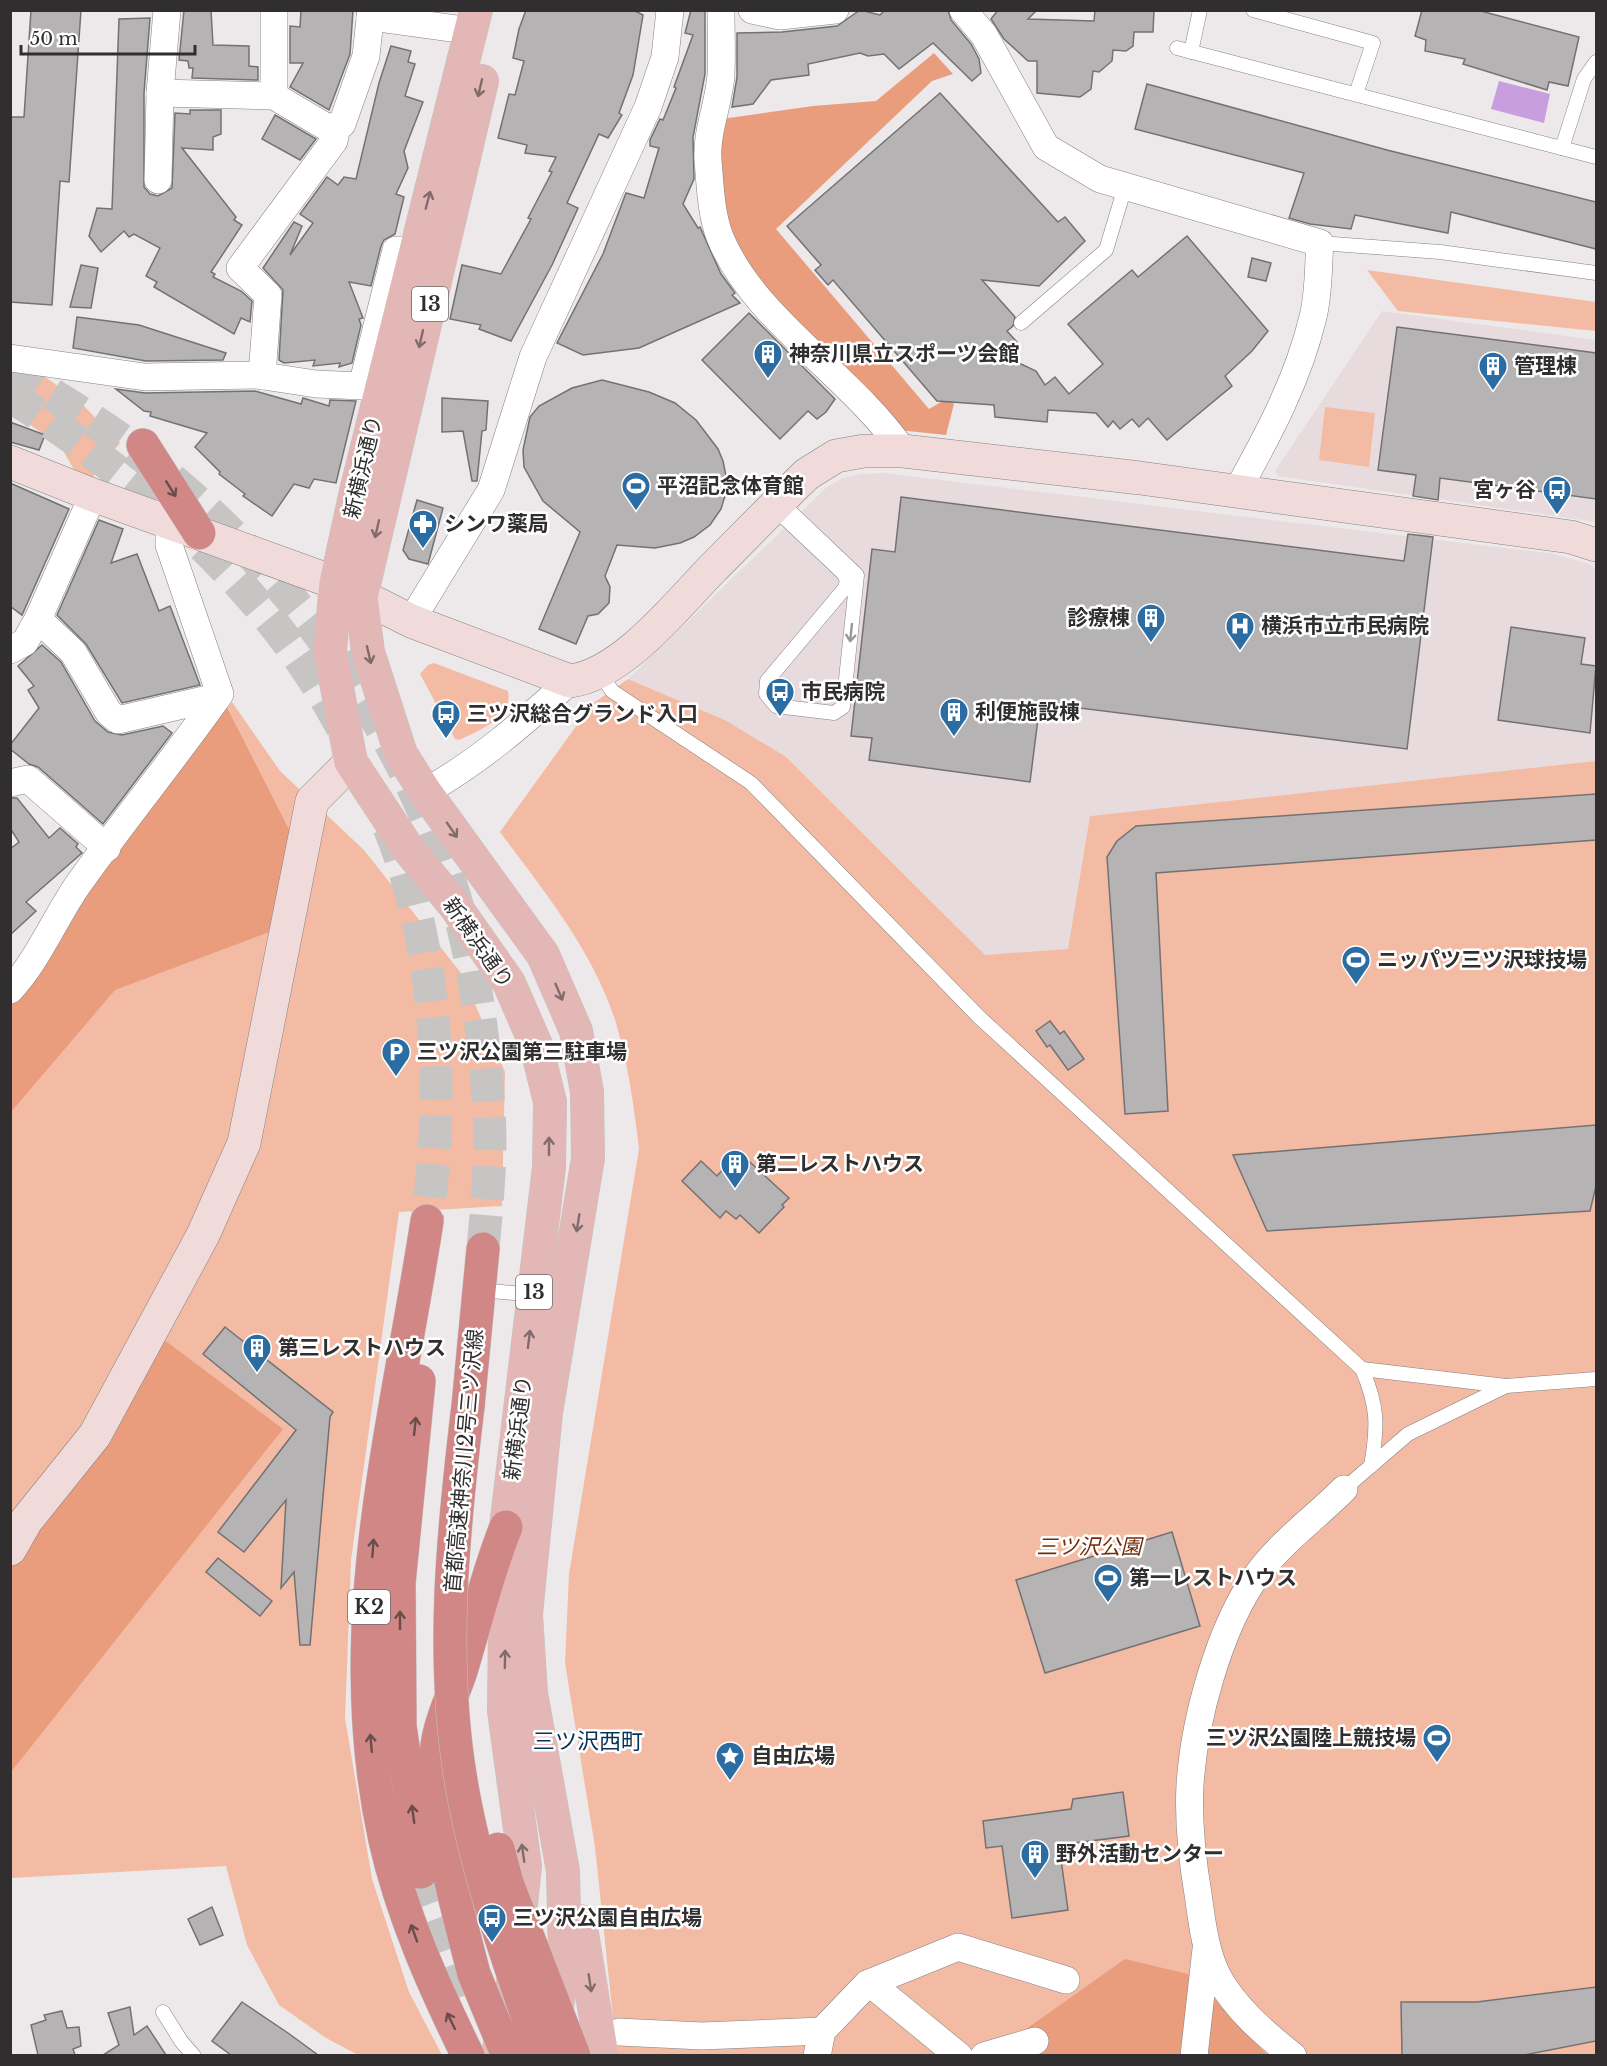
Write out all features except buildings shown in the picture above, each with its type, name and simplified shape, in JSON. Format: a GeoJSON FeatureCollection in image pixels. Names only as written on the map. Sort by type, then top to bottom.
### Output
{"type":"FeatureCollection","features":[{"type":"Feature","properties":{"kind":"highway"},"geometry":{"type":"LineString","coordinates":[[143,445],[184,528]]}},
{"type":"Feature","properties":{"kind":"highway","name":"K2"},"geometry":{"type":"LineString","coordinates":[[421,1872],[400,1726],[399,1584],[431,1222],[375,1525],[368,1623],[368,1694],[376,1791],[399,1892],[435,1987],[468,2055]]}},
{"type":"Feature","properties":{"kind":"highway","name":"首都高速神奈川2号三ツ沢線"},"geometry":{"type":"LineString","coordinates":[[483,1249],[453,1536],[464,1698],[481,1791],[555,2054]]}},
{"type":"Feature","properties":{"kind":"highway"},"geometry":{"type":"LineString","coordinates":[[505,2049],[474,1974],[452,1888],[440,1824],[436,1761],[440,1727],[472,1635],[488,1572],[506,1527]]}},
{"type":"Feature","properties":{"kind":"main road","name":"新横浜通り"},"geometry":{"type":"LineString","coordinates":[[498,10],[349,590],[330,650],[351,762],[409,850],[454,906],[509,983],[536,1046],[550,1102],[549,1167],[506,1527],[504,1711],[525,1866],[505,2049]]}},
{"type":"Feature","properties":{"kind":"main road","name":"新横浜通り"},"geometry":{"type":"LineString","coordinates":[[474,21],[415,250],[349,590],[380,696],[401,754],[425,792],[543,955],[576,1031],[587,1092],[588,1158],[546,1413],[526,1614],[531,1693],[562,1866],[566,1958],[555,2054]]}},
{"type":"Feature","properties":{"kind":"main road"},"geometry":{"type":"LineString","coordinates":[[562,1866],[576,1896],[610,2044]]}},
{"type":"Feature","properties":{"kind":"street"},"geometry":{"type":"LineString","coordinates":[[158,180],[160,93],[167,10]]}},
{"type":"Feature","properties":{"kind":"street"},"geometry":{"type":"LineString","coordinates":[[274,10],[274,96]]}},
{"type":"Feature","properties":{"kind":"street"},"geometry":{"type":"LineString","coordinates":[[411,621],[491,490],[533,357],[648,107],[665,57],[670,10]]}},
{"type":"Feature","properties":{"kind":"street"},"geometry":{"type":"LineString","coordinates":[[721,10],[721,75],[707,139],[719,234],[731,261],[760,301],[854,391],[887,427],[903,451]]}},
{"type":"Feature","properties":{"kind":"street"},"geometry":{"type":"LineString","coordinates":[[752,10],[780,16],[834,10]]}},
{"type":"Feature","properties":{"kind":"street"},"geometry":{"type":"LineString","coordinates":[[963,10],[984,34],[1046,147],[1101,179],[1320,243],[1314,315],[1295,378],[1273,426],[1237,490]]}},
{"type":"Feature","properties":{"kind":"street"},"geometry":{"type":"LineString","coordinates":[[160,93],[274,96],[328,128],[337,127],[342,124],[366,56],[371,14],[474,21]]}},
{"type":"Feature","properties":{"kind":"street"},"geometry":{"type":"LineString","coordinates":[[262,376],[268,295],[240,268],[334,141],[337,127]]}},
{"type":"Feature","properties":{"kind":"street"},"geometry":{"type":"LineString","coordinates":[[10,358],[145,377],[262,376],[316,384],[362,386],[396,250],[415,250]]}},
{"type":"Feature","properties":{"kind":"street"},"geometry":{"type":"LineString","coordinates":[[10,462],[349,590],[411,621],[570,681],[583,680],[598,673],[639,643],[807,474],[836,456],[864,451],[903,451],[1237,490],[1571,537],[1596,545]]}},
{"type":"Feature","properties":{"kind":"street"},"geometry":{"type":"LineString","coordinates":[[10,650],[24,642],[38,619],[93,495]]}},
{"type":"Feature","properties":{"kind":"street"},"geometry":{"type":"LineString","coordinates":[[15,982],[60,913],[220,694],[169,545],[184,528]]}},
{"type":"Feature","properties":{"kind":"street"},"geometry":{"type":"LineString","coordinates":[[38,619],[73,652],[109,713],[118,720],[217,698]]}},
{"type":"Feature","properties":{"kind":"street"},"geometry":{"type":"LineString","coordinates":[[425,792],[466,769],[499,744],[570,681]]}},
{"type":"Feature","properties":{"kind":"street"},"geometry":{"type":"LineString","coordinates":[[10,1549],[26,1521],[95,1435],[203,1235],[244,1143],[312,801],[351,762]]}},
{"type":"Feature","properties":{"kind":"street"},"geometry":{"type":"LineString","coordinates":[[10,783],[28,778],[107,848]]}},
{"type":"Feature","properties":{"kind":"street"},"geometry":{"type":"LineString","coordinates":[[1293,2055],[1255,2023],[1219,1978],[1207,1946],[1193,1854],[1190,1785],[1205,1700],[1220,1648],[1257,1575],[1344,1489]]}},
{"type":"Feature","properties":{"kind":"street"},"geometry":{"type":"LineString","coordinates":[[1194,2055],[1207,1946]]}},
{"type":"Feature","properties":{"kind":"street"},"geometry":{"type":"LineString","coordinates":[[610,2044],[702,2036],[820,2043],[870,1983],[958,1947],[1066,1980]]}},
{"type":"Feature","properties":{"kind":"street"},"geometry":{"type":"LineString","coordinates":[[870,1983],[959,2055]]}},
{"type":"Feature","properties":{"kind":"street"},"geometry":{"type":"LineString","coordinates":[[984,2055],[1035,2041]]}},
{"type":"Feature","properties":{"kind":"street"},"geometry":{"type":"LineString","coordinates":[[505,2049],[555,2054]]}},
{"type":"Feature","properties":{"kind":"lane"},"geometry":{"type":"LineString","coordinates":[[1191,52],[1200,10]]}},
{"type":"Feature","properties":{"kind":"lane"},"geometry":{"type":"LineString","coordinates":[[1253,10],[1373,43],[1356,94]]}},
{"type":"Feature","properties":{"kind":"lane"},"geometry":{"type":"LineString","coordinates":[[1177,48],[1596,157]]}},
{"type":"Feature","properties":{"kind":"lane"},"geometry":{"type":"LineString","coordinates":[[1562,148],[1584,79],[1596,62]]}},
{"type":"Feature","properties":{"kind":"lane"},"geometry":{"type":"LineString","coordinates":[[1021,323],[1106,250],[1125,187]]}},
{"type":"Feature","properties":{"kind":"lane"},"geometry":{"type":"LineString","coordinates":[[1320,243],[1440,252],[1596,273]]}},
{"type":"Feature","properties":{"kind":"lane"},"geometry":{"type":"LineString","coordinates":[[776,504],[858,575],[843,707],[834,714],[776,706],[766,694],[767,681],[844,588],[847,581],[844,574],[776,504]]}},
{"type":"Feature","properties":{"kind":"lane"},"geometry":{"type":"LineString","coordinates":[[608,685],[612,691],[751,783],[979,1017],[1362,1369],[1374,1398],[1378,1429],[1371,1466]]}},
{"type":"Feature","properties":{"kind":"lane"},"geometry":{"type":"LineString","coordinates":[[480,1290],[534,1295]]}},
{"type":"Feature","properties":{"kind":"lane"},"geometry":{"type":"LineString","coordinates":[[1362,1369],[1506,1386],[1596,1379]]}},
{"type":"Feature","properties":{"kind":"lane"},"geometry":{"type":"LineString","coordinates":[[1344,1489],[1408,1434],[1506,1386]]}},
{"type":"Feature","properties":{"kind":"lane"},"geometry":{"type":"LineString","coordinates":[[163,2012],[181,2041],[194,2055]]}},
{"type":"Feature","properties":{"kind":"shaded area"},"geometry":{"type":"Polygon","coordinates":[[[934,53],[953,74],[932,81],[776,229],[929,409],[948,398],[954,404],[946,435],[898,430],[735,258],[712,139],[722,119],[813,106],[876,101],[934,53]]]}},
{"type":"Feature","properties":{"kind":"shaded area"},"geometry":{"type":"Polygon","coordinates":[[[1499,81],[1550,94],[1544,123],[1491,109],[1499,81]]]}},
{"type":"Feature","properties":{"kind":"shaded area","name":"管理棟"},"geometry":{"type":"Polygon","coordinates":[[[1382,311],[1596,340],[1596,522],[1277,476],[1275,471],[1382,311]]]}},
{"type":"Feature","properties":{"kind":"shaded area"},"geometry":{"type":"Polygon","coordinates":[[[884,473],[1554,554],[1589,564],[1596,569],[1596,761],[1090,816],[1069,952],[985,955],[785,756],[725,720],[628,679],[828,486],[843,478],[884,473]]]}},
{"type":"Feature","properties":{"kind":"shaded area"},"geometry":{"type":"Polygon","coordinates":[[[220,694],[299,849],[288,925],[115,990],[11,1112],[11,982],[220,694]]]}},
{"type":"Feature","properties":{"kind":"shaded area"},"geometry":{"type":"Polygon","coordinates":[[[151,1330],[283,1429],[11,1772],[11,1513],[95,1435],[151,1330]]]}},
{"type":"Feature","properties":{"kind":"shaded area"},"geometry":{"type":"Polygon","coordinates":[[[1125,1959],[1192,1975],[1267,2055],[988,2056],[1125,1959]]]}},
{"type":"Feature","properties":{"kind":"green space"},"geometry":{"type":"Polygon","coordinates":[[[1367,270],[1596,302],[1596,331],[1398,311],[1367,270]]]}},
{"type":"Feature","properties":{"kind":"green space"},"geometry":{"type":"Polygon","coordinates":[[[10,365],[34,369],[80,402],[120,443],[90,480],[76,473],[61,447],[11,411],[10,365]]]}},
{"type":"Feature","properties":{"kind":"green space"},"geometry":{"type":"Polygon","coordinates":[[[1325,407],[1375,413],[1369,467],[1319,460],[1325,407]]]}},
{"type":"Feature","properties":{"kind":"green space"},"geometry":{"type":"Polygon","coordinates":[[[434,663],[508,691],[506,708],[493,722],[459,740],[455,739],[420,674],[428,665],[434,663]]]}},
{"type":"Feature","properties":{"kind":"green space","name":"三ツ沢公園"},"geometry":{"type":"Polygon","coordinates":[[[628,679],[725,720],[785,756],[985,955],[1068,949],[1090,816],[1596,761],[1596,2055],[617,2055],[595,1847],[565,1663],[569,1574],[639,1149],[624,1054],[607,997],[566,923],[500,832],[592,704],[628,679]]]}},
{"type":"Feature","properties":{"kind":"green space"},"geometry":{"type":"Polygon","coordinates":[[[232,702],[280,771],[364,850],[461,973],[505,1072],[502,1206],[399,1212],[351,1560],[345,1718],[372,1879],[409,1992],[442,2055],[358,2055],[326,2038],[279,2005],[247,1945],[226,1866],[11,1878],[11,1009],[69,918],[232,702]]]}},
{"type":"Feature","properties":{"kind":"tunnel"},"geometry":{"type":"LineString","coordinates":[[10,369],[123,441],[177,484],[227,530],[275,580],[318,633],[358,690],[393,749],[423,811],[448,875],[471,962],[484,1051],[490,1128],[489,1180],[483,1249]]}},
{"type":"Feature","properties":{"kind":"tunnel"},"geometry":{"type":"LineString","coordinates":[[10,396],[59,428],[107,464],[154,501],[198,542],[240,584],[278,630],[313,678],[343,729]]}},
{"type":"Feature","properties":{"kind":"tunnel"},"geometry":{"type":"LineString","coordinates":[[389,827],[405,873],[418,922],[433,1021],[436,1122],[427,1221]]}},
{"type":"Feature","properties":{"kind":"tunnel"},"geometry":{"type":"LineString","coordinates":[[421,1872],[470,1999]]}},
{"type":"Feature","properties":{"kind":"place","name":"神奈川県立スポーツ会館"},"geometry":{"type":"Point","coordinates":[768,380]}},
{"type":"Feature","properties":{"kind":"place","name":"管理棟"},"geometry":{"type":"Point","coordinates":[1493,392]}},
{"type":"Feature","properties":{"kind":"place","name":"平沼記念体育館"},"geometry":{"type":"Point","coordinates":[636,512]}},
{"type":"Feature","properties":{"kind":"place","name":"宮ヶ谷"},"geometry":{"type":"Point","coordinates":[1557,516]}},
{"type":"Feature","properties":{"kind":"place","name":"シンワ薬局"},"geometry":{"type":"Point","coordinates":[423,550]}},
{"type":"Feature","properties":{"kind":"place","name":"診療棟"},"geometry":{"type":"Point","coordinates":[1151,644]}},
{"type":"Feature","properties":{"kind":"place","name":"横浜市立市民病院"},"geometry":{"type":"Point","coordinates":[1240,652]}},
{"type":"Feature","properties":{"kind":"place","name":"市民病院"},"geometry":{"type":"Point","coordinates":[780,718]}},
{"type":"Feature","properties":{"kind":"place","name":"利便施設棟"},"geometry":{"type":"Point","coordinates":[954,738]}},
{"type":"Feature","properties":{"kind":"place","name":"三ツ沢総合グランド入口"},"geometry":{"type":"Point","coordinates":[446,740]}},
{"type":"Feature","properties":{"kind":"place","name":"ニッパツ三ツ沢球技場"},"geometry":{"type":"Point","coordinates":[1356,986]}},
{"type":"Feature","properties":{"kind":"place","name":"三ツ沢公園第三駐車場"},"geometry":{"type":"Point","coordinates":[396,1078]}},
{"type":"Feature","properties":{"kind":"place","name":"第二レストハウス"},"geometry":{"type":"Point","coordinates":[735,1190]}},
{"type":"Feature","properties":{"kind":"place","name":"第三レストハウス"},"geometry":{"type":"Point","coordinates":[257,1374]}},
{"type":"Feature","properties":{"kind":"place","name":"第一レストハウス"},"geometry":{"type":"Point","coordinates":[1108,1604]}},
{"type":"Feature","properties":{"kind":"place","name":"三ツ沢公園陸上競技場"},"geometry":{"type":"Point","coordinates":[1437,1764]}},
{"type":"Feature","properties":{"kind":"place","name":"自由広場"},"geometry":{"type":"Point","coordinates":[730,1782]}},
{"type":"Feature","properties":{"kind":"place","name":"野外活動センター"},"geometry":{"type":"Point","coordinates":[1035,1880]}},
{"type":"Feature","properties":{"kind":"place","name":"三ツ沢公園自由広場"},"geometry":{"type":"Point","coordinates":[492,1944]}},
{"type":"Feature","properties":{"kind":"district","name":"三ツ沢西町"},"geometry":{"type":"Point","coordinates":[588,1741]}}]}
